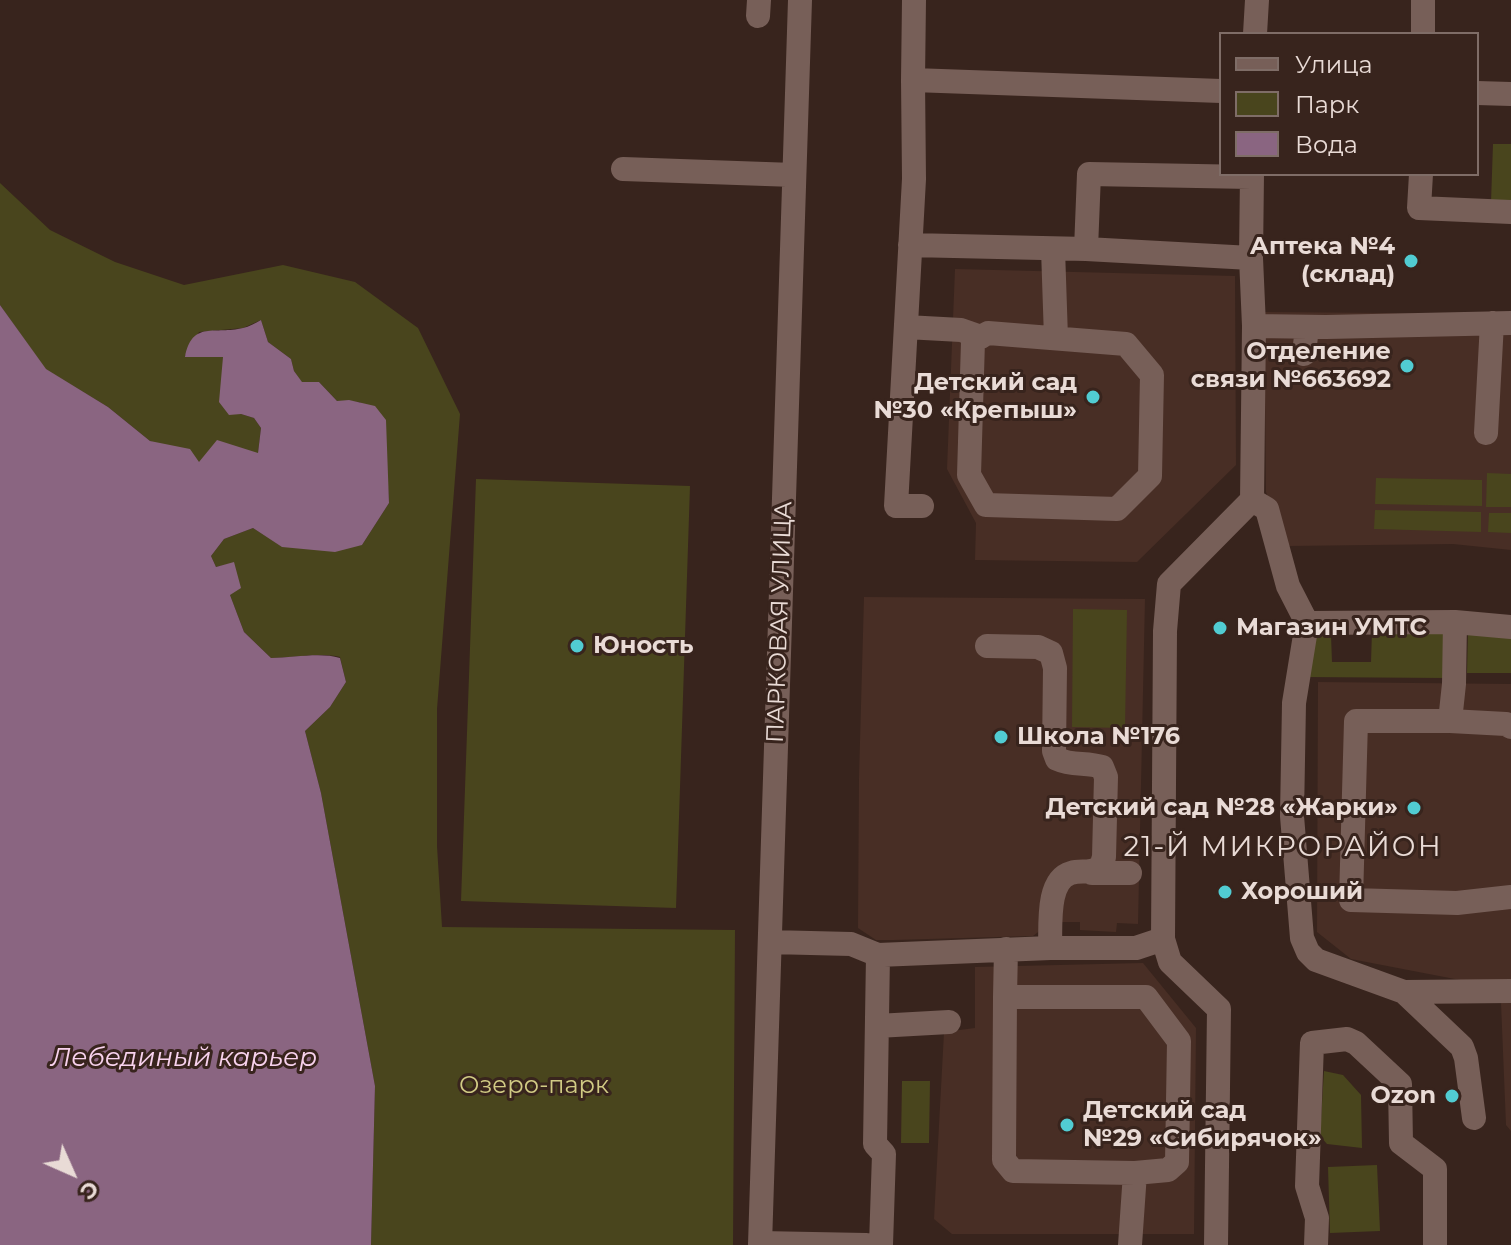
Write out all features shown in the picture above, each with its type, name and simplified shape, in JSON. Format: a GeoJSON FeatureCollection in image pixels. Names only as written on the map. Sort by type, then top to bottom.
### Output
{"type":"FeatureCollection","features":[{"type":"Feature","properties":{"kind":"street","name":"ПАРКОВАЯ УЛИЦА"},"geometry":{"type":"LineString","coordinates":[[760,1244],[800,0]]}},
{"type":"Feature","properties":{"kind":"street"},"geometry":{"type":"LineString","coordinates":[[914,0],[914,179],[896,506],[922,506]]}},
{"type":"Feature","properties":{"kind":"street"},"geometry":{"type":"LineString","coordinates":[[1255,32],[1257,0]]}},
{"type":"Feature","properties":{"kind":"street"},"geometry":{"type":"LineString","coordinates":[[1423,0],[1423,32]]}},
{"type":"Feature","properties":{"kind":"street"},"geometry":{"type":"LineString","coordinates":[[913,80],[1219,91]]}},
{"type":"Feature","properties":{"kind":"street"},"geometry":{"type":"LineString","coordinates":[[1479,93],[1511,94]]}},
{"type":"Feature","properties":{"kind":"street"},"geometry":{"type":"LineString","coordinates":[[623,169],[794,175]]}},
{"type":"Feature","properties":{"kind":"street"},"geometry":{"type":"LineString","coordinates":[[1086,249],[1089,174],[1219,175]]}},
{"type":"Feature","properties":{"kind":"street"},"geometry":{"type":"LineString","coordinates":[[1216,1245],[1219,1009],[1170,962],[1163,939],[1165,631],[1169,584],[1252,500],[1252,176]]}},
{"type":"Feature","properties":{"kind":"street"},"geometry":{"type":"LineString","coordinates":[[1421,176],[1419,208],[1511,212]]}},
{"type":"Feature","properties":{"kind":"street"},"geometry":{"type":"LineString","coordinates":[[910,245],[1086,249],[1251,258]]}},
{"type":"Feature","properties":{"kind":"street"},"geometry":{"type":"LineString","coordinates":[[1053,249],[1056,338]]}},
{"type":"Feature","properties":{"kind":"street"},"geometry":{"type":"LineString","coordinates":[[1254,326],[1501,323],[1486,433]]}},
{"type":"Feature","properties":{"kind":"street"},"geometry":{"type":"LineString","coordinates":[[906,327],[961,330],[981,337]]}},
{"type":"Feature","properties":{"kind":"street"},"geometry":{"type":"LineString","coordinates":[[1304,354],[1307,327]]}},
{"type":"Feature","properties":{"kind":"street"},"geometry":{"type":"LineString","coordinates":[[988,333],[1126,344],[1152,375],[1150,476],[1117,509],[986,505],[969,475],[973,341],[981,337],[988,333]]}},
{"type":"Feature","properties":{"kind":"street"},"geometry":{"type":"LineString","coordinates":[[1252,500],[1267,509],[1288,586],[1307,623],[1294,703],[1292,802],[1302,938],[1308,952],[1316,960],[1404,992],[1511,991]]}},
{"type":"Feature","properties":{"kind":"street"},"geometry":{"type":"LineString","coordinates":[[1307,623],[1455,622],[1511,627]]}},
{"type":"Feature","properties":{"kind":"street"},"geometry":{"type":"LineString","coordinates":[[1450,721],[1455,622]]}},
{"type":"Feature","properties":{"kind":"street"},"geometry":{"type":"LineString","coordinates":[[987,646],[1038,647],[1051,653],[1055,668],[1054,751],[1057,759],[1102,767],[1106,777],[1104,857],[1101,867],[1092,873]]}},
{"type":"Feature","properties":{"kind":"street"},"geometry":{"type":"LineString","coordinates":[[1511,727],[1506,724],[1450,721],[1356,721],[1351,900],[1457,903],[1511,897]]}},
{"type":"Feature","properties":{"kind":"street"},"geometry":{"type":"LineString","coordinates":[[1050,948],[1053,890],[1063,878],[1071,873],[1130,873]]}},
{"type":"Feature","properties":{"kind":"street"},"geometry":{"type":"LineString","coordinates":[[770,942],[851,944],[878,955],[1006,949],[1136,948],[1163,939]]}},
{"type":"Feature","properties":{"kind":"street"},"geometry":{"type":"LineString","coordinates":[[1005,997],[1146,997],[1179,1041],[1177,1162],[1168,1170],[1135,1173],[1013,1171],[1004,1160],[1005,997],[1006,949]]}},
{"type":"Feature","properties":{"kind":"street"},"geometry":{"type":"LineString","coordinates":[[878,955],[875,1144],[884,1154],[881,1245]]}},
{"type":"Feature","properties":{"kind":"street"},"geometry":{"type":"LineString","coordinates":[[1404,992],[1462,1047],[1474,1118]]}},
{"type":"Feature","properties":{"kind":"street"},"geometry":{"type":"LineString","coordinates":[[877,1026],[949,1022]]}},
{"type":"Feature","properties":{"kind":"street"},"geometry":{"type":"LineString","coordinates":[[1316,1245],[1317,1218],[1307,1186],[1312,1043],[1347,1039],[1356,1043],[1400,1084],[1401,1143],[1435,1169],[1435,1245]]}},
{"type":"Feature","properties":{"kind":"street"},"geometry":{"type":"LineString","coordinates":[[1130,1245],[1135,1173]]}},
{"type":"Feature","properties":{"kind":"street"},"geometry":{"type":"LineString","coordinates":[[760,1244],[866,1245]]}},
{"type":"Feature","properties":{"kind":"shaded area","name":"Детский сад №30 «Крепыш»"},"geometry":{"type":"Polygon","coordinates":[[[955,269],[1235,276],[1236,465],[1137,562],[975,560],[976,523],[947,469],[955,269]]]}},
{"type":"Feature","properties":{"kind":"shaded area"},"geometry":{"type":"Polygon","coordinates":[[[1264,312],[1511,314],[1511,550],[1453,544],[1288,546],[1266,492],[1264,312]]]}},
{"type":"Feature","properties":{"kind":"shaded area","name":"Школа №176"},"geometry":{"type":"Polygon","coordinates":[[[864,597],[1145,599],[1138,924],[1117,923],[1116,932],[1080,930],[1080,922],[1051,922],[1033,936],[894,940],[876,940],[858,928],[864,597]]]}},
{"type":"Feature","properties":{"kind":"shaded area","name":"Детский сад №28 «Жарки»"},"geometry":{"type":"Polygon","coordinates":[[[1318,682],[1511,684],[1511,980],[1460,980],[1351,959],[1317,932],[1318,682]]]}},
{"type":"Feature","properties":{"kind":"shaded area","name":"Детский сад №29 «Сибирячок»"},"geometry":{"type":"Polygon","coordinates":[[[1143,963],[1196,1028],[1194,1234],[952,1234],[934,1219],[944,1032],[975,1028],[975,967],[1143,963]]]}},
{"type":"Feature","properties":{"kind":"shaded area"},"geometry":{"type":"Polygon","coordinates":[[[1501,1003],[1511,1003],[1511,1131],[1506,1125],[1501,1003]]]}},
{"type":"Feature","properties":{"kind":"green space"},"geometry":{"type":"Polygon","coordinates":[[[1493,144],[1511,144],[1511,203],[1491,202],[1493,144]]]}},
{"type":"Feature","properties":{"kind":"green space","name":"Озеро-парк"},"geometry":{"type":"Polygon","coordinates":[[[0,183],[50,230],[115,262],[184,285],[283,265],[355,282],[418,328],[460,414],[437,709],[437,846],[442,927],[735,930],[733,1245],[371,1245],[375,1086],[321,793],[305,731],[330,707],[346,682],[340,657],[271,658],[244,632],[230,595],[234,563],[216,567],[211,556],[224,539],[253,528],[283,547],[362,545],[389,503],[387,472],[360,402],[337,401],[319,382],[302,383],[291,359],[268,342],[261,320],[243,328],[199,332],[185,356],[223,356],[241,414],[254,418],[261,428],[258,453],[199,463],[150,441],[108,407],[45,369],[0,305],[0,183]]]}},
{"type":"Feature","properties":{"kind":"green space"},"geometry":{"type":"Polygon","coordinates":[[[1487,473],[1511,474],[1511,507],[1486,507],[1487,473]]]}},
{"type":"Feature","properties":{"kind":"green space"},"geometry":{"type":"Polygon","coordinates":[[[1376,478],[1482,480],[1482,506],[1375,504],[1376,478]]]}},
{"type":"Feature","properties":{"kind":"green space","name":"Юность"},"geometry":{"type":"Polygon","coordinates":[[[476,479],[690,486],[676,908],[461,901],[476,479]]]}},
{"type":"Feature","properties":{"kind":"green space"},"geometry":{"type":"Polygon","coordinates":[[[1375,510],[1481,512],[1481,532],[1374,529],[1375,510]]]}},
{"type":"Feature","properties":{"kind":"green space"},"geometry":{"type":"Polygon","coordinates":[[[1489,513],[1511,513],[1511,533],[1488,532],[1489,513]]]}},
{"type":"Feature","properties":{"kind":"green space"},"geometry":{"type":"Polygon","coordinates":[[[1073,609],[1127,610],[1125,728],[1072,727],[1073,609]]]}},
{"type":"Feature","properties":{"kind":"green space"},"geometry":{"type":"Polygon","coordinates":[[[1372,631],[1444,631],[1448,678],[1303,677],[1307,636],[1331,635],[1332,662],[1371,662],[1372,631]]]}},
{"type":"Feature","properties":{"kind":"green space"},"geometry":{"type":"Polygon","coordinates":[[[1468,632],[1511,634],[1511,673],[1467,673],[1468,632]]]}},
{"type":"Feature","properties":{"kind":"green space"},"geometry":{"type":"Polygon","coordinates":[[[1324,1071],[1343,1075],[1361,1095],[1362,1148],[1327,1144],[1320,1136],[1324,1071]]]}},
{"type":"Feature","properties":{"kind":"green space"},"geometry":{"type":"Polygon","coordinates":[[[902,1081],[930,1081],[929,1143],[901,1143],[902,1081]]]}},
{"type":"Feature","properties":{"kind":"green space"},"geometry":{"type":"Polygon","coordinates":[[[1377,1165],[1380,1231],[1330,1233],[1328,1167],[1377,1165]]]}},
{"type":"Feature","properties":{"kind":"water","name":"Лебединый карьер"},"geometry":{"type":"Polygon","coordinates":[[[0,305],[46,369],[108,407],[150,441],[190,449],[199,462],[217,440],[258,453],[261,428],[254,418],[241,414],[229,415],[219,402],[223,357],[185,357],[193,338],[206,331],[243,328],[261,320],[268,342],[291,359],[294,371],[302,382],[319,382],[337,401],[349,400],[375,406],[386,420],[389,503],[362,545],[335,552],[282,547],[253,528],[224,539],[211,556],[216,567],[234,562],[241,588],[230,595],[244,632],[271,658],[315,655],[340,658],[346,682],[330,707],[305,731],[321,793],[375,1086],[371,1245],[0,1245],[0,305]]]}},
{"type":"Feature","properties":{"kind":"place","name":"Аптека №4 (склад)"},"geometry":{"type":"Point","coordinates":[1411,261]}},
{"type":"Feature","properties":{"kind":"place","name":"Отделение связи №663692"},"geometry":{"type":"Point","coordinates":[1407,366]}},
{"type":"Feature","properties":{"kind":"place","name":"Детский сад №30 «Крепыш»"},"geometry":{"type":"Point","coordinates":[1093,397]}},
{"type":"Feature","properties":{"kind":"place","name":"Магазин УМТС"},"geometry":{"type":"Point","coordinates":[1220,628]}},
{"type":"Feature","properties":{"kind":"place","name":"Юность"},"geometry":{"type":"Point","coordinates":[577,646]}},
{"type":"Feature","properties":{"kind":"place","name":"Школа №176"},"geometry":{"type":"Point","coordinates":[1001,737]}},
{"type":"Feature","properties":{"kind":"place","name":"Детский сад №28 «Жарки»"},"geometry":{"type":"Point","coordinates":[1414,808]}},
{"type":"Feature","properties":{"kind":"place","name":"Хороший"},"geometry":{"type":"Point","coordinates":[1225,892]}},
{"type":"Feature","properties":{"kind":"place","name":"Ozon"},"geometry":{"type":"Point","coordinates":[1452,1096]}},
{"type":"Feature","properties":{"kind":"place","name":"Детский сад №29 «Сибирячок»"},"geometry":{"type":"Point","coordinates":[1067,1125]}},
{"type":"Feature","properties":{"kind":"district","name":"21-Й МИКРОРАЙОН"},"geometry":{"type":"Point","coordinates":[1283,848]}}]}
